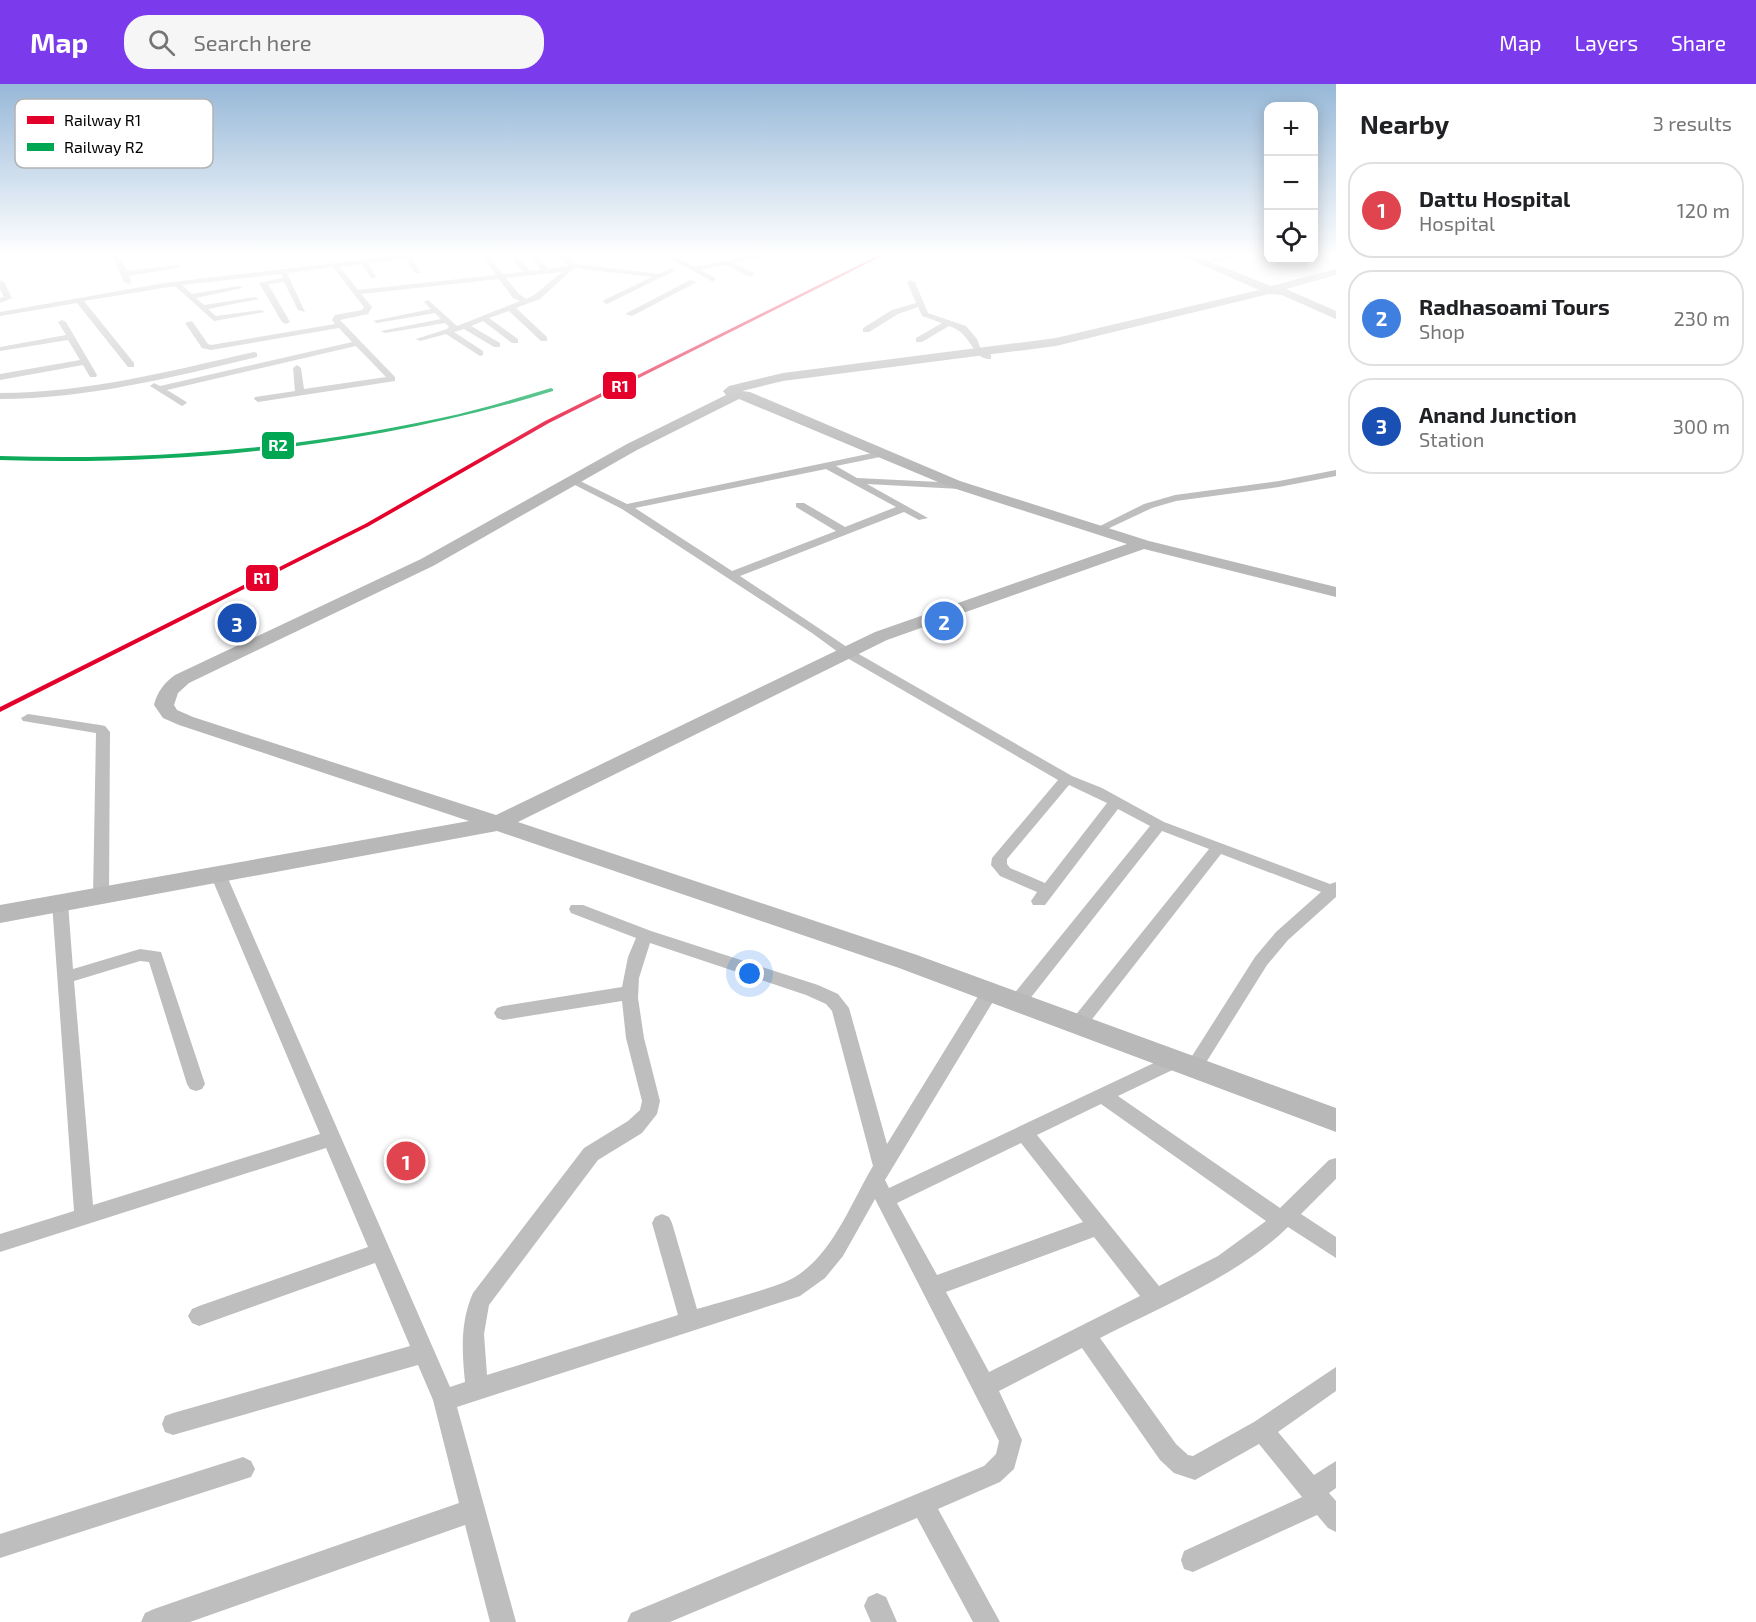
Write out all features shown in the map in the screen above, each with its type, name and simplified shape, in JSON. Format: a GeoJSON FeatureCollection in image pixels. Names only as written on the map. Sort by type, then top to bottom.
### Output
{"type":"FeatureCollection","features":[{"type":"Feature","properties":{"kind":"street"},"geometry":{"type":"LineString","coordinates":[[65,327],[93,375]]}},
{"type":"Feature","properties":{"kind":"street"},"geometry":{"type":"LineString","coordinates":[[100,327],[131,365]]}},
{"type":"Feature","properties":{"kind":"street"},"geometry":{"type":"LineString","coordinates":[[192,327],[205,346],[210,348],[319,327]]}},
{"type":"Feature","properties":{"kind":"street"},"geometry":{"type":"LineString","coordinates":[[246,334],[306,327]]}},
{"type":"Feature","properties":{"kind":"street"},"geometry":{"type":"LineString","coordinates":[[258,399],[392,379],[342,327]]}},
{"type":"Feature","properties":{"kind":"street"},"geometry":{"type":"LineString","coordinates":[[382,327],[388,334],[418,327]]}},
{"type":"Feature","properties":{"kind":"street"},"geometry":{"type":"LineString","coordinates":[[451,331],[454,327]]}},
{"type":"Feature","properties":{"kind":"street"},"geometry":{"type":"LineString","coordinates":[[420,339],[463,327]]}},
{"type":"Feature","properties":{"kind":"street"},"geometry":{"type":"LineString","coordinates":[[466,327],[497,345]]}},
{"type":"Feature","properties":{"kind":"street"},"geometry":{"type":"LineString","coordinates":[[496,327],[515,341]]}},
{"type":"Feature","properties":{"kind":"street"},"geometry":{"type":"LineString","coordinates":[[531,327],[544,339]]}},
{"type":"Feature","properties":{"kind":"street"},"geometry":{"type":"LineString","coordinates":[[866,330],[871,327]]}},
{"type":"Feature","properties":{"kind":"street"},"geometry":{"type":"LineString","coordinates":[[919,340],[942,327]]}},
{"type":"Feature","properties":{"kind":"street"},"geometry":{"type":"LineString","coordinates":[[958,327],[969,331],[975,339],[976,348],[985,356]]}},
{"type":"Feature","properties":{"kind":"street"},"geometry":{"type":"LineString","coordinates":[[1149,327],[1075,344],[810,378],[739,392],[688,416],[449,550],[182,679],[171,687],[165,697],[164,705],[170,714],[186,721],[498,823],[991,990],[1334,1114]]}},
{"type":"Feature","properties":{"kind":"street"},"geometry":{"type":"LineString","coordinates":[[451,331],[480,353]]}},
{"type":"Feature","properties":{"kind":"street"},"geometry":{"type":"LineString","coordinates":[[0,349],[71,337]]}},
{"type":"Feature","properties":{"kind":"street"},"geometry":{"type":"LineString","coordinates":[[159,389],[359,344]]}},
{"type":"Feature","properties":{"kind":"street"},"geometry":{"type":"LineString","coordinates":[[0,396],[39,396],[143,380],[254,355]]}},
{"type":"Feature","properties":{"kind":"street"},"geometry":{"type":"LineString","coordinates":[[0,377],[86,362]]}},
{"type":"Feature","properties":{"kind":"street"},"geometry":{"type":"LineString","coordinates":[[297,368],[300,393]]}},
{"type":"Feature","properties":{"kind":"street"},"geometry":{"type":"LineString","coordinates":[[143,380],[182,403]]}},
{"type":"Feature","properties":{"kind":"street"},"geometry":{"type":"LineString","coordinates":[[739,392],[960,486],[1143,544],[1336,592]]}},
{"type":"Feature","properties":{"kind":"street"},"geometry":{"type":"LineString","coordinates":[[626,507],[882,454]]}},
{"type":"Feature","properties":{"kind":"street"},"geometry":{"type":"LineString","coordinates":[[828,465],[923,518]]}},
{"type":"Feature","properties":{"kind":"street"},"geometry":{"type":"LineString","coordinates":[[1098,529],[1148,506],[1175,498],[1253,488],[1336,473]]}},
{"type":"Feature","properties":{"kind":"street"},"geometry":{"type":"LineString","coordinates":[[578,478],[732,575],[846,652],[1067,779],[1116,801],[1159,825],[1335,890],[1282,936],[1187,1062],[1102,1095],[1024,1133],[881,1182]]}},
{"type":"Feature","properties":{"kind":"street"},"geometry":{"type":"LineString","coordinates":[[853,479],[960,486]]}},
{"type":"Feature","properties":{"kind":"street"},"geometry":{"type":"LineString","coordinates":[[800,505],[844,531]]}},
{"type":"Feature","properties":{"kind":"street"},"geometry":{"type":"LineString","coordinates":[[732,575],[904,508]]}},
{"type":"Feature","properties":{"kind":"street"},"geometry":{"type":"LineString","coordinates":[[0,914],[498,823],[881,636],[1143,544]]}},
{"type":"Feature","properties":{"kind":"street"},"geometry":{"type":"LineString","coordinates":[[28,718],[100,729],[103,732],[101,896]]}},
{"type":"Feature","properties":{"kind":"street"},"geometry":{"type":"LineString","coordinates":[[1067,779],[1000,858],[999,865],[1005,872],[1043,895],[1116,801]]}},
{"type":"Feature","properties":{"kind":"street"},"geometry":{"type":"LineString","coordinates":[[1019,1000],[1159,825]]}},
{"type":"Feature","properties":{"kind":"street"},"geometry":{"type":"LineString","coordinates":[[1080,1022],[1219,847]]}},
{"type":"Feature","properties":{"kind":"street"},"geometry":{"type":"LineString","coordinates":[[218,874],[444,1400],[503,1622]]}},
{"type":"Feature","properties":{"kind":"street"},"geometry":{"type":"LineString","coordinates":[[60,903],[84,1216]]}},
{"type":"Feature","properties":{"kind":"street"},"geometry":{"type":"LineString","coordinates":[[577,909],[645,935],[812,990],[832,999],[840,1008],[881,1182],[1011,1440],[1006,1461],[992,1474],[640,1622]]}},
{"type":"Feature","properties":{"kind":"street"},"geometry":{"type":"LineString","coordinates":[[477,1390],[472,1335],[473,1320],[480,1300],[591,1154],[635,1127],[648,1114],[651,1101],[630,1015],[628,993],[635,955],[645,935]]}},
{"type":"Feature","properties":{"kind":"street"},"geometry":{"type":"LineString","coordinates":[[65,978],[140,955],[155,956],[196,1084]]}},
{"type":"Feature","properties":{"kind":"street"},"geometry":{"type":"LineString","coordinates":[[444,1400],[793,1289],[818,1271],[836,1249],[881,1182],[991,990]]}},
{"type":"Feature","properties":{"kind":"street"},"geometry":{"type":"LineString","coordinates":[[504,1013],[628,993]]}},
{"type":"Feature","properties":{"kind":"street"},"geometry":{"type":"LineString","coordinates":[[1102,1095],[1284,1218],[1336,1249]]}},
{"type":"Feature","properties":{"kind":"street"},"geometry":{"type":"LineString","coordinates":[[1024,1133],[1156,1299]]}},
{"type":"Feature","properties":{"kind":"street"},"geometry":{"type":"LineString","coordinates":[[0,1243],[332,1138]]}},
{"type":"Feature","properties":{"kind":"street"},"geometry":{"type":"LineString","coordinates":[[985,1386],[1225,1263],[1284,1218],[1336,1166]]}},
{"type":"Feature","properties":{"kind":"street"},"geometry":{"type":"LineString","coordinates":[[662,1223],[690,1322]]}},
{"type":"Feature","properties":{"kind":"street"},"geometry":{"type":"LineString","coordinates":[[932,1287],[1098,1226]]}},
{"type":"Feature","properties":{"kind":"street"},"geometry":{"type":"LineString","coordinates":[[199,1316],[380,1251]]}},
{"type":"Feature","properties":{"kind":"street"},"geometry":{"type":"LineString","coordinates":[[1086,1336],[1167,1452],[1182,1465],[1195,1468],[1262,1430],[1336,1378]]}},
{"type":"Feature","properties":{"kind":"street"},"geometry":{"type":"LineString","coordinates":[[173,1424],[423,1353]]}},
{"type":"Feature","properties":{"kind":"street"},"geometry":{"type":"LineString","coordinates":[[1262,1430],[1336,1520]]}},
{"type":"Feature","properties":{"kind":"street"},"geometry":{"type":"LineString","coordinates":[[0,1546],[243,1468]]}},
{"type":"Feature","properties":{"kind":"street"},"geometry":{"type":"LineString","coordinates":[[1193,1560],[1316,1497],[1336,1473]]}},
{"type":"Feature","properties":{"kind":"street"},"geometry":{"type":"LineString","coordinates":[[922,1504],[987,1622]]}},
{"type":"Feature","properties":{"kind":"street"},"geometry":{"type":"LineString","coordinates":[[154,1622],[473,1510]]}},
{"type":"Feature","properties":{"kind":"rail line","name":"R1"},"geometry":{"type":"LineString","coordinates":[[0,710],[367,525],[547,422],[738,327]]}},
{"type":"Feature","properties":{"kind":"rail line","name":"R2"},"geometry":{"type":"LineString","coordinates":[[0,458],[125,458],[287,445],[440,420],[551,390]]}},
{"type":"Feature","properties":{"kind":"place","name":"Radhasoami Tours"},"geometry":{"type":"Point","coordinates":[944,621]}},
{"type":"Feature","properties":{"kind":"place","name":"Anand Junction"},"geometry":{"type":"Point","coordinates":[237,623]}},
{"type":"Feature","properties":{"kind":"place","name":"Dattu Hospital"},"geometry":{"type":"Point","coordinates":[406,1161]}}]}
